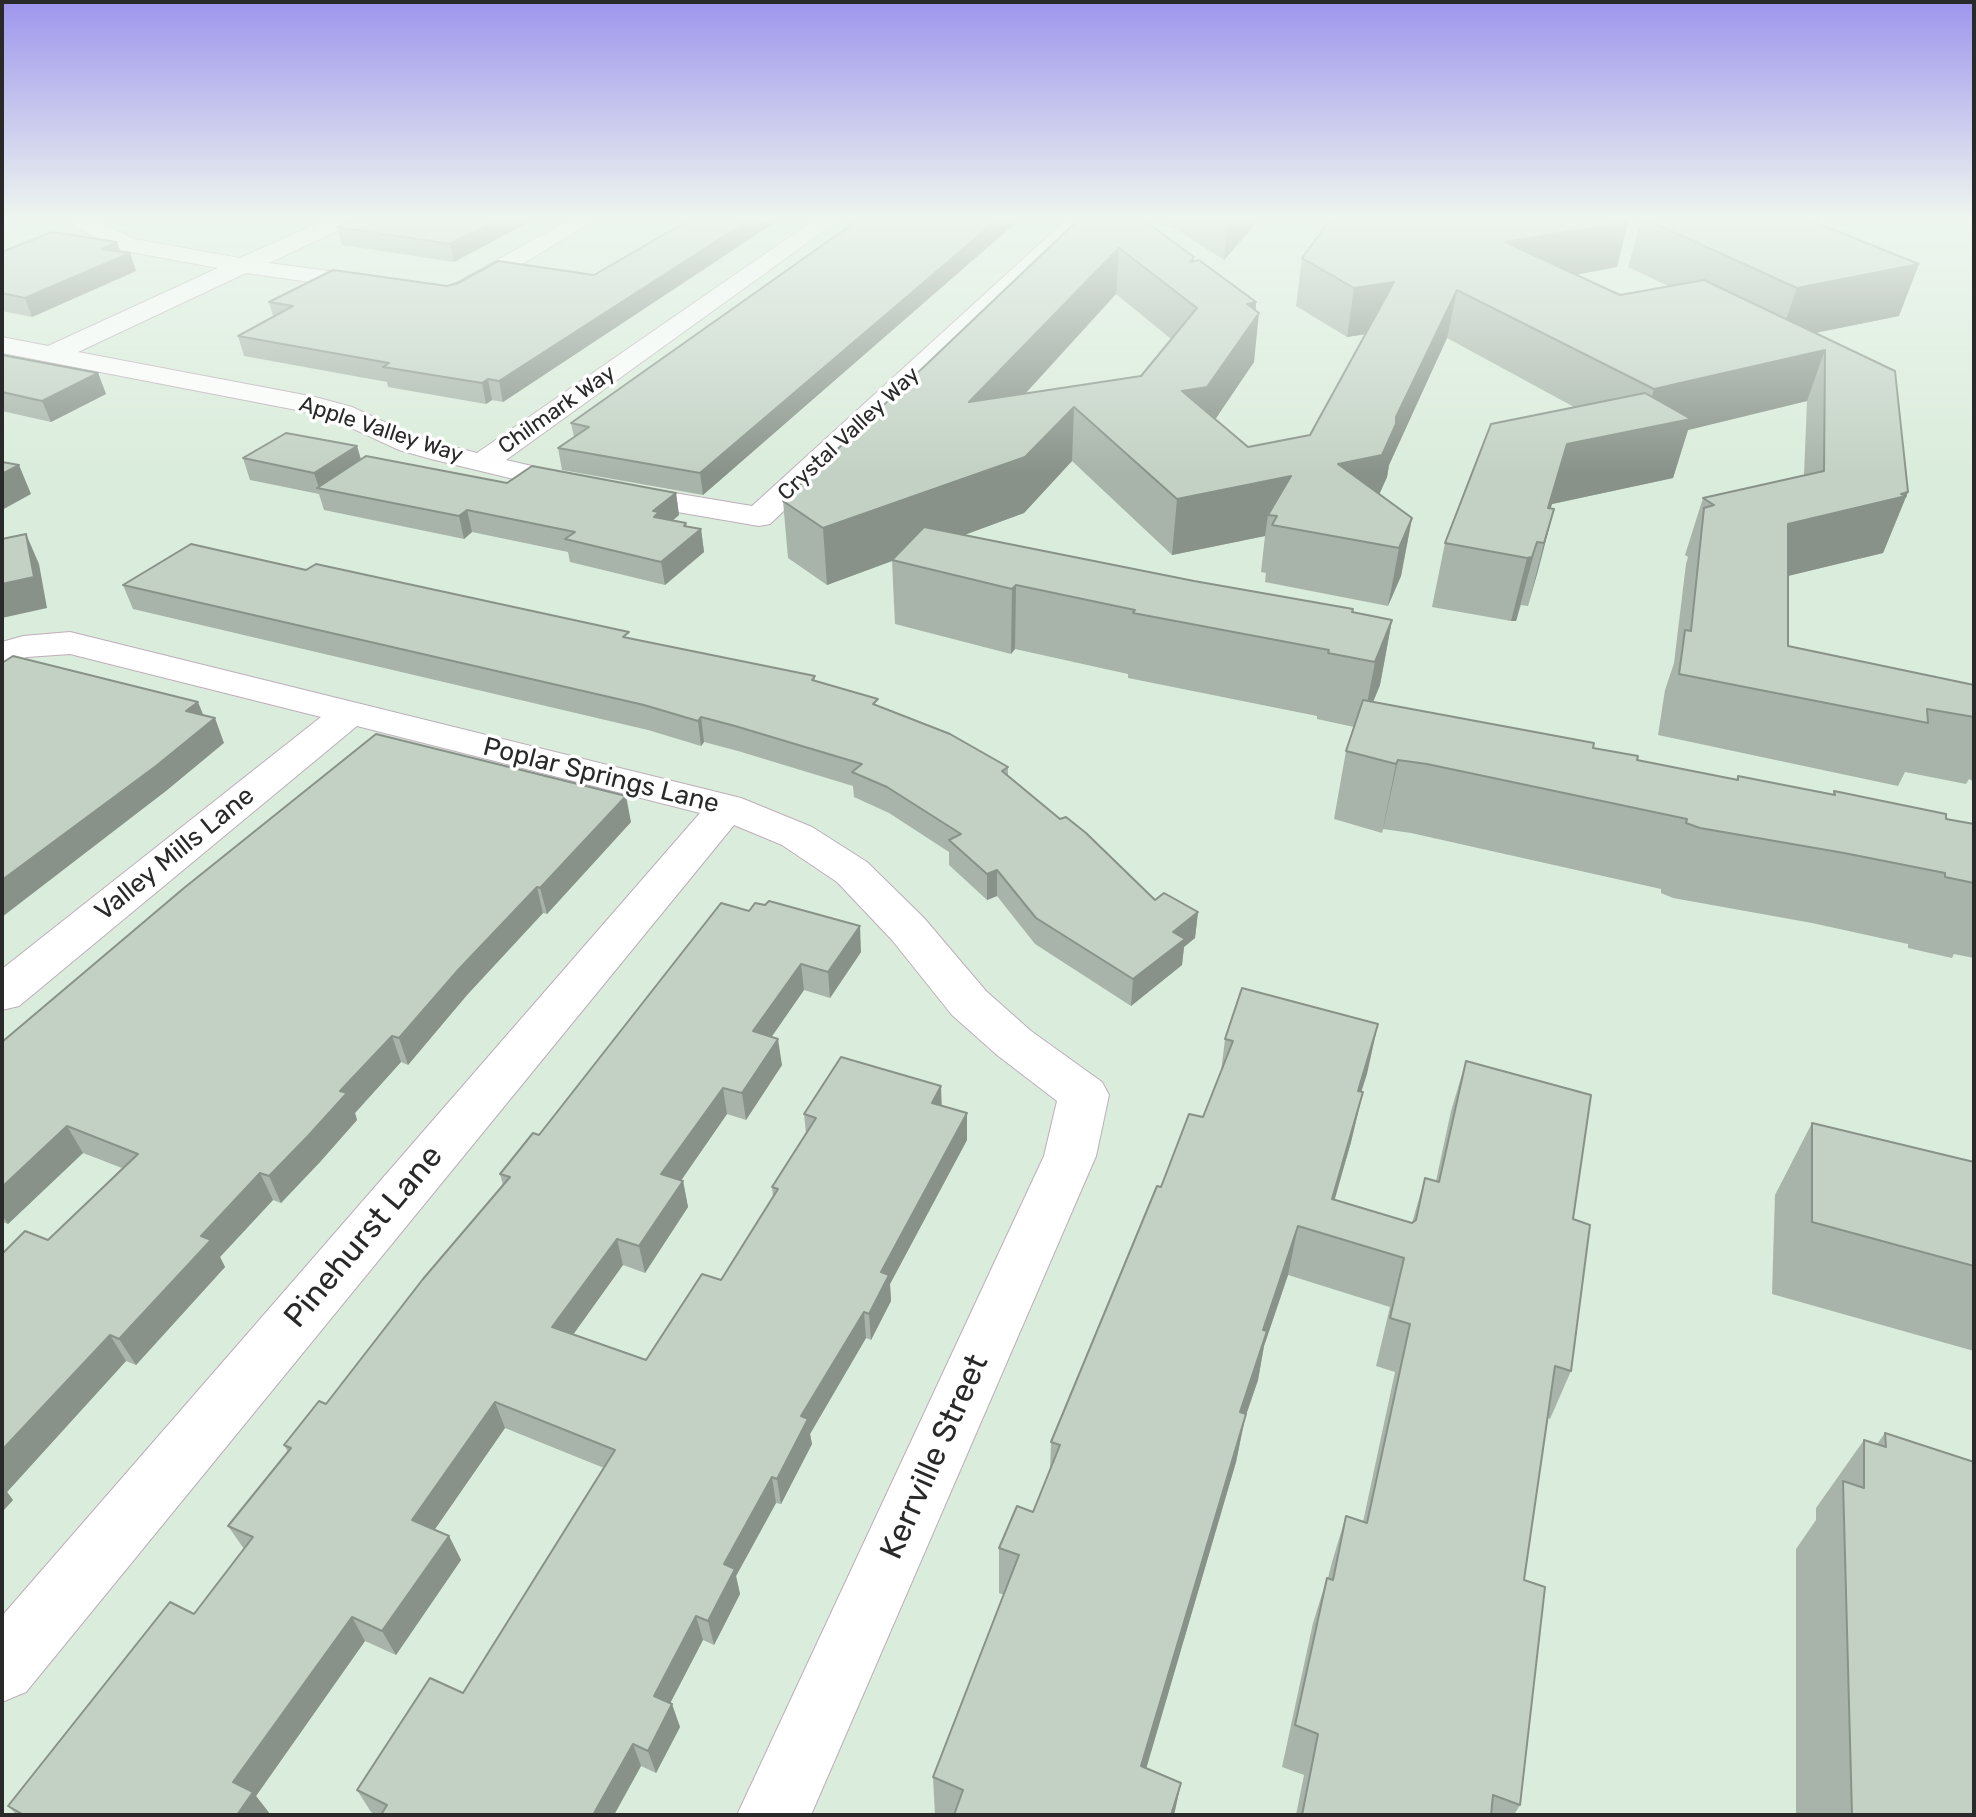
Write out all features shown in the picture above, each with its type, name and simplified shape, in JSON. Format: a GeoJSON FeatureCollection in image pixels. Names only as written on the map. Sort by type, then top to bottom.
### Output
{"type":"FeatureCollection","features":[{"type":"Feature","properties":{"kind":"street"},"geometry":{"type":"LineString","coordinates":[[50,355],[159,305]]}},
{"type":"Feature","properties":{"kind":"street","name":"Chilmark Way"},"geometry":{"type":"LineString","coordinates":[[482,463],[707,305]]}},
{"type":"Feature","properties":{"kind":"street","name":"Crystal Valley Way"},"geometry":{"type":"LineString","coordinates":[[759,517],[988,305]]}},
{"type":"Feature","properties":{"kind":"street","name":"Apple Valley Way"},"geometry":{"type":"LineString","coordinates":[[2,345],[305,403],[342,413],[409,444],[482,463],[584,487],[759,517]]}},
{"type":"Feature","properties":{"kind":"street","name":"Poplar Springs Lane"},"geometry":{"type":"LineString","coordinates":[[12,650],[70,643],[727,807],[797,836],[852,872],[908,929],[969,1003],[1014,1043],[1084,1095]]}},
{"type":"Feature","properties":{"kind":"street","name":"Valley Mills Lane"},"geometry":{"type":"LineString","coordinates":[[2,994],[348,714]]}},
{"type":"Feature","properties":{"kind":"street","name":"Pinehurst Lane"},"geometry":{"type":"LineString","coordinates":[[2,1668],[727,807]]}},
{"type":"Feature","properties":{"kind":"street","name":"Kerrville Street"},"geometry":{"type":"LineString","coordinates":[[774,1815],[1070,1156],[1084,1095]]}},
{"type":"Feature","properties":{"kind":"building"},"geometry":{"type":"Polygon","coordinates":[[[286,305],[617,305],[499,381],[488,379],[482,383],[383,367],[389,363],[238,336],[293,306],[286,305]]]}},
{"type":"Feature","properties":{"kind":"building"},"geometry":{"type":"Polygon","coordinates":[[[738,305],[897,305],[700,473],[558,448],[589,427],[571,423],[738,305]]]}},
{"type":"Feature","properties":{"kind":"building"},"geometry":{"type":"Polygon","coordinates":[[[989,305],[1064,305],[969,402],[1141,376],[1197,308],[1193,305],[1248,305],[1259,313],[1207,387],[1182,391],[1248,447],[1310,435],[1381,305],[1450,305],[1396,417],[1396,424],[1382,455],[1338,464],[1412,518],[1399,548],[1272,525],[1277,516],[1268,515],[1291,476],[1177,499],[1074,407],[1025,457],[823,528],[783,501],[989,305]]]}},
{"type":"Feature","properties":{"kind":"building"},"geometry":{"type":"Polygon","coordinates":[[[1486,305],[1756,305],[1895,371],[1908,492],[1901,494],[1906,496],[1788,524],[1788,646],[1974,685],[1974,717],[1927,709],[1928,723],[1679,674],[1685,630],[1691,631],[1704,508],[1714,505],[1703,498],[1824,471],[1825,350],[1654,389],[1486,305]]]}},
{"type":"Feature","properties":{"kind":"building"},"geometry":{"type":"Polygon","coordinates":[[[2,355],[98,373],[42,401],[2,392],[2,355]]]}},
{"type":"Feature","properties":{"kind":"building"},"geometry":{"type":"Polygon","coordinates":[[[1645,393],[1691,419],[1567,444],[1548,508],[1554,509],[1544,543],[1537,542],[1532,557],[1445,543],[1491,424],[1645,393]]]}},
{"type":"Feature","properties":{"kind":"building"},"geometry":{"type":"Polygon","coordinates":[[[286,433],[357,446],[314,473],[243,458],[286,433]]]}},
{"type":"Feature","properties":{"kind":"building"},"geometry":{"type":"Polygon","coordinates":[[[366,456],[507,483],[532,466],[676,493],[653,511],[659,512],[654,517],[701,529],[661,562],[565,539],[575,532],[467,510],[459,516],[317,488],[366,456]]]}},
{"type":"Feature","properties":{"kind":"building"},"geometry":{"type":"Polygon","coordinates":[[[2,462],[19,465],[2,474],[2,462]]]}},
{"type":"Feature","properties":{"kind":"building"},"geometry":{"type":"Polygon","coordinates":[[[924,527],[1353,609],[1352,612],[1392,620],[1375,662],[1328,653],[1329,650],[1133,613],[1135,610],[1016,585],[1012,589],[892,560],[924,527]]]}},
{"type":"Feature","properties":{"kind":"building"},"geometry":{"type":"Polygon","coordinates":[[[26,534],[34,577],[2,584],[2,539],[26,534]]]}},
{"type":"Feature","properties":{"kind":"building"},"geometry":{"type":"Polygon","coordinates":[[[191,544],[306,570],[316,564],[629,632],[623,637],[815,676],[812,680],[878,699],[873,704],[950,734],[1008,767],[1002,771],[1060,819],[1066,817],[1086,833],[1155,900],[1164,893],[1198,912],[1173,932],[1185,939],[1133,979],[1036,918],[997,870],[987,874],[949,840],[961,834],[887,787],[852,772],[862,764],[701,717],[698,721],[644,705],[123,585],[191,544]]]}},
{"type":"Feature","properties":{"kind":"building"},"geometry":{"type":"Polygon","coordinates":[[[13,656],[198,702],[186,711],[215,718],[156,766],[2,880],[2,663],[13,656]]]}},
{"type":"Feature","properties":{"kind":"building"},"geometry":{"type":"Polygon","coordinates":[[[1363,700],[1594,743],[1593,748],[1638,756],[1637,760],[1738,780],[1738,776],[1835,795],[1834,791],[1946,814],[1946,819],[1974,824],[1974,883],[1945,877],[1945,873],[1700,828],[1686,823],[1687,819],[1427,764],[1398,760],[1396,764],[1346,751],[1363,700]]]}},
{"type":"Feature","properties":{"kind":"building"},"geometry":{"type":"Polygon","coordinates":[[[376,734],[626,796],[459,969],[399,1038],[392,1036],[340,1091],[347,1093],[308,1136],[269,1176],[260,1173],[201,1236],[211,1240],[119,1339],[110,1335],[2,1450],[2,1254],[25,1231],[48,1240],[138,1154],[67,1126],[2,1187],[2,1042],[184,888],[376,734]]]}},
{"type":"Feature","properties":{"kind":"building"},"geometry":{"type":"Polygon","coordinates":[[[769,901],[860,926],[828,972],[801,964],[753,1031],[778,1039],[742,1093],[723,1088],[661,1174],[683,1181],[639,1246],[617,1239],[552,1327],[646,1360],[702,1274],[721,1280],[778,1189],[772,1187],[816,1118],[804,1114],[841,1057],[941,1086],[932,1103],[967,1113],[881,1272],[889,1275],[869,1314],[864,1312],[801,1416],[808,1419],[777,1479],[772,1477],[724,1564],[735,1569],[708,1621],[696,1616],[654,1696],[672,1704],[648,1751],[633,1744],[593,1815],[381,1815],[387,1805],[357,1790],[430,1678],[463,1693],[615,1450],[495,1402],[412,1520],[449,1536],[382,1631],[352,1617],[233,1782],[253,1792],[237,1815],[24,1815],[8,1806],[170,1602],[194,1614],[253,1537],[228,1526],[291,1448],[284,1445],[319,1401],[326,1404],[423,1279],[510,1177],[500,1174],[533,1133],[539,1135],[721,903],[749,911],[755,903],[765,905],[769,901]]]}},
{"type":"Feature","properties":{"kind":"building"},"geometry":{"type":"Polygon","coordinates":[[[1242,988],[1378,1024],[1358,1091],[1363,1092],[1332,1199],[1412,1223],[1416,1220],[1425,1178],[1439,1182],[1466,1061],[1591,1095],[1573,1219],[1590,1225],[1571,1371],[1555,1366],[1524,1580],[1545,1587],[1520,1805],[1493,1795],[1491,1815],[1302,1815],[1318,1734],[1295,1725],[1327,1578],[1333,1580],[1346,1516],[1367,1523],[1410,1324],[1390,1318],[1404,1258],[1298,1226],[1263,1330],[1267,1331],[1240,1412],[1246,1414],[1141,1766],[1181,1783],[1171,1815],[954,1815],[963,1790],[933,1777],[1019,1555],[999,1548],[1017,1506],[1033,1512],[1060,1445],[1051,1442],[1157,1186],[1161,1187],[1189,1114],[1203,1117],[1233,1041],[1225,1039],[1242,988]]]}},
{"type":"Feature","properties":{"kind":"building"},"geometry":{"type":"Polygon","coordinates":[[[1812,1123],[1974,1162],[1974,1266],[1812,1222],[1812,1123]]]}},
{"type":"Feature","properties":{"kind":"building"},"geometry":{"type":"Polygon","coordinates":[[[1885,1433],[1974,1462],[1974,1815],[1852,1815],[1843,1481],[1864,1488],[1864,1440],[1886,1447],[1885,1433]]]}}]}
